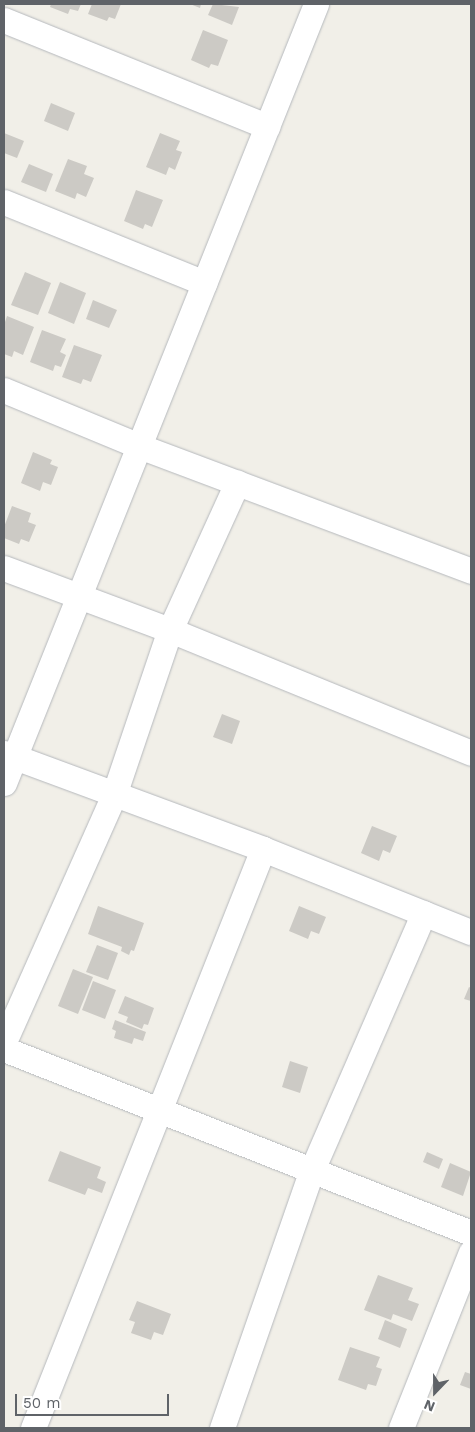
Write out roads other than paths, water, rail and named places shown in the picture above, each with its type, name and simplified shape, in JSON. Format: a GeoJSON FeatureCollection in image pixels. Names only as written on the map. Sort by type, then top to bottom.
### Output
{"type":"FeatureCollection","features":[{"type":"Feature","properties":{"kind":"street"},"geometry":{"type":"LineString","coordinates":[[4,783],[9,755],[78,598],[316,4]]}},
{"type":"Feature","properties":{"kind":"street"},"geometry":{"type":"LineString","coordinates":[[4,20],[267,126]]}},
{"type":"Feature","properties":{"kind":"street"},"geometry":{"type":"LineString","coordinates":[[4,202],[204,283]]}},
{"type":"Feature","properties":{"kind":"street"},"geometry":{"type":"LineString","coordinates":[[4,390],[138,446],[471,571]]}},
{"type":"Feature","properties":{"kind":"street"},"geometry":{"type":"LineString","coordinates":[[4,1042],[114,795],[170,630],[237,483]]}},
{"type":"Feature","properties":{"kind":"street"},"geometry":{"type":"LineString","coordinates":[[4,568],[78,598],[170,630],[471,753]]}},
{"type":"Feature","properties":{"kind":"street"},"geometry":{"type":"LineString","coordinates":[[9,755],[263,848],[471,932]]}},
{"type":"Feature","properties":{"kind":"street"},"geometry":{"type":"LineString","coordinates":[[33,1428],[263,848]]}},
{"type":"Feature","properties":{"kind":"street"},"geometry":{"type":"LineString","coordinates":[[222,1428],[312,1170],[424,913]]}},
{"type":"Feature","properties":{"kind":"street"},"geometry":{"type":"LineString","coordinates":[[4,1049],[471,1233]]}},
{"type":"Feature","properties":{"kind":"street"},"geometry":{"type":"LineString","coordinates":[[401,1428],[471,1252]]}}]}
